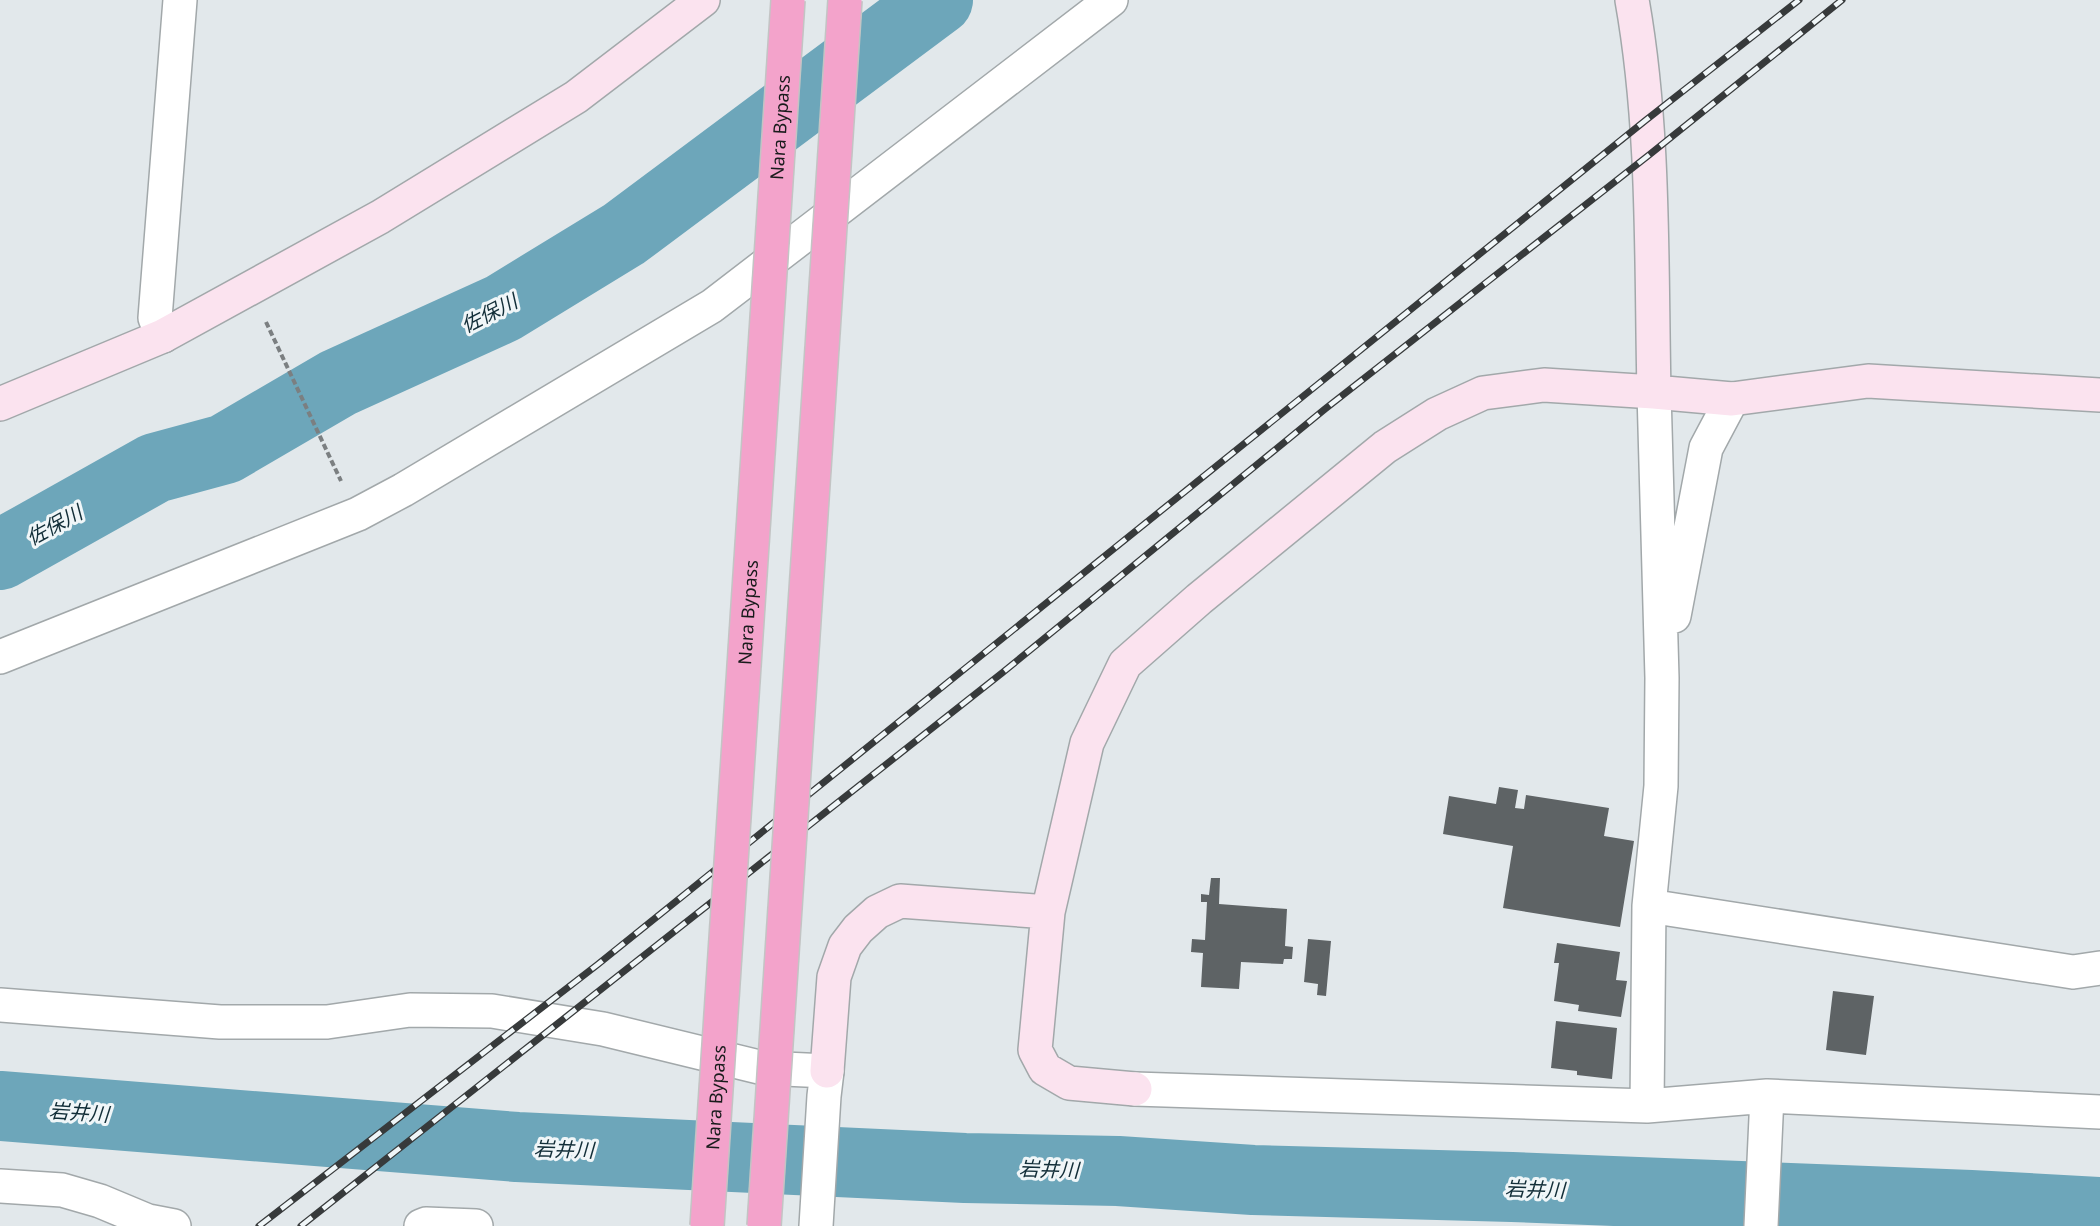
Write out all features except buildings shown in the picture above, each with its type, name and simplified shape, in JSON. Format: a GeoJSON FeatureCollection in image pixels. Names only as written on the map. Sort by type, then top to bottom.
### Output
{"type":"FeatureCollection","features":[{"type":"Feature","properties":{"kind":"highway","name":"Nara Bypass"},"geometry":{"type":"LineString","coordinates":[[707,1226],[788,0]]}},
{"type":"Feature","properties":{"kind":"highway"},"geometry":{"type":"LineString","coordinates":[[764,1226],[817,452],[845,0]]}},
{"type":"Feature","properties":{"kind":"street"},"geometry":{"type":"LineString","coordinates":[[163,336],[155,318],[180,0]]}},
{"type":"Feature","properties":{"kind":"street"},"geometry":{"type":"LineString","coordinates":[[0,404],[163,336],[380,217],[576,97],[703,0]]}},
{"type":"Feature","properties":{"kind":"street"},"geometry":{"type":"LineString","coordinates":[[0,657],[358,514],[403,490],[712,306],[1111,0]]}},
{"type":"Feature","properties":{"kind":"street"},"geometry":{"type":"LineString","coordinates":[[1632,0],[1640,45],[1649,155],[1662,678],[1661,786],[1649,906],[1647,1106]]}},
{"type":"Feature","properties":{"kind":"street"},"geometry":{"type":"LineString","coordinates":[[2100,395],[1868,381],[1731,399],[1544,385],[1483,393],[1437,414],[1385,447],[1199,598],[1125,664],[1088,743],[1048,912],[1035,1050],[1046,1069],[1069,1083],[1135,1089],[1766,1109],[2100,1112]]}},
{"type":"Feature","properties":{"kind":"street"},"geometry":{"type":"LineString","coordinates":[[1662,678],[1706,448],[1731,399]]}},
{"type":"Feature","properties":{"kind":"street"},"geometry":{"type":"LineString","coordinates":[[816,1225],[834,977],[845,946],[858,929],[877,912],[900,901],[1048,912]]}},
{"type":"Feature","properties":{"kind":"street"},"geometry":{"type":"LineString","coordinates":[[1649,906],[2073,972],[2100,968]]}},
{"type":"Feature","properties":{"kind":"street"},"geometry":{"type":"LineString","coordinates":[[0,1005],[220,1022],[327,1022],[410,1010],[492,1011],[603,1029],[825,1084]]}},
{"type":"Feature","properties":{"kind":"street"},"geometry":{"type":"LineString","coordinates":[[1761,1226],[1766,1109]]}},
{"type":"Feature","properties":{"kind":"street"},"geometry":{"type":"LineString","coordinates":[[0,1186],[62,1190],[100,1201],[148,1221],[174,1226]]}},
{"type":"Feature","properties":{"kind":"street"},"geometry":{"type":"LineString","coordinates":[[421,1226],[426,1224],[476,1226]]}},
{"type":"Feature","properties":{"kind":"path"},"geometry":{"type":"LineString","coordinates":[[262,314],[345,490]]}},
{"type":"Feature","properties":{"kind":"waterway","name":"佐保川"},"geometry":{"type":"LineString","coordinates":[[0,555],[155,468],[225,449],[338,383],[503,308],[624,234],[938,0]]}},
{"type":"Feature","properties":{"kind":"waterway","name":"岩井川"},"geometry":{"type":"LineString","coordinates":[[0,1106],[517,1147],[965,1168],[1118,1171],[1253,1180],[1512,1187],[2100,1212]]}},
{"type":"Feature","properties":{"kind":"railway"},"geometry":{"type":"LineString","coordinates":[[259,1226],[597,965],[1646,120],[1799,0]]}},
{"type":"Feature","properties":{"kind":"railway"},"geometry":{"type":"LineString","coordinates":[[301,1226],[1002,673],[1325,409],[1649,155],[1842,0]]}}]}
